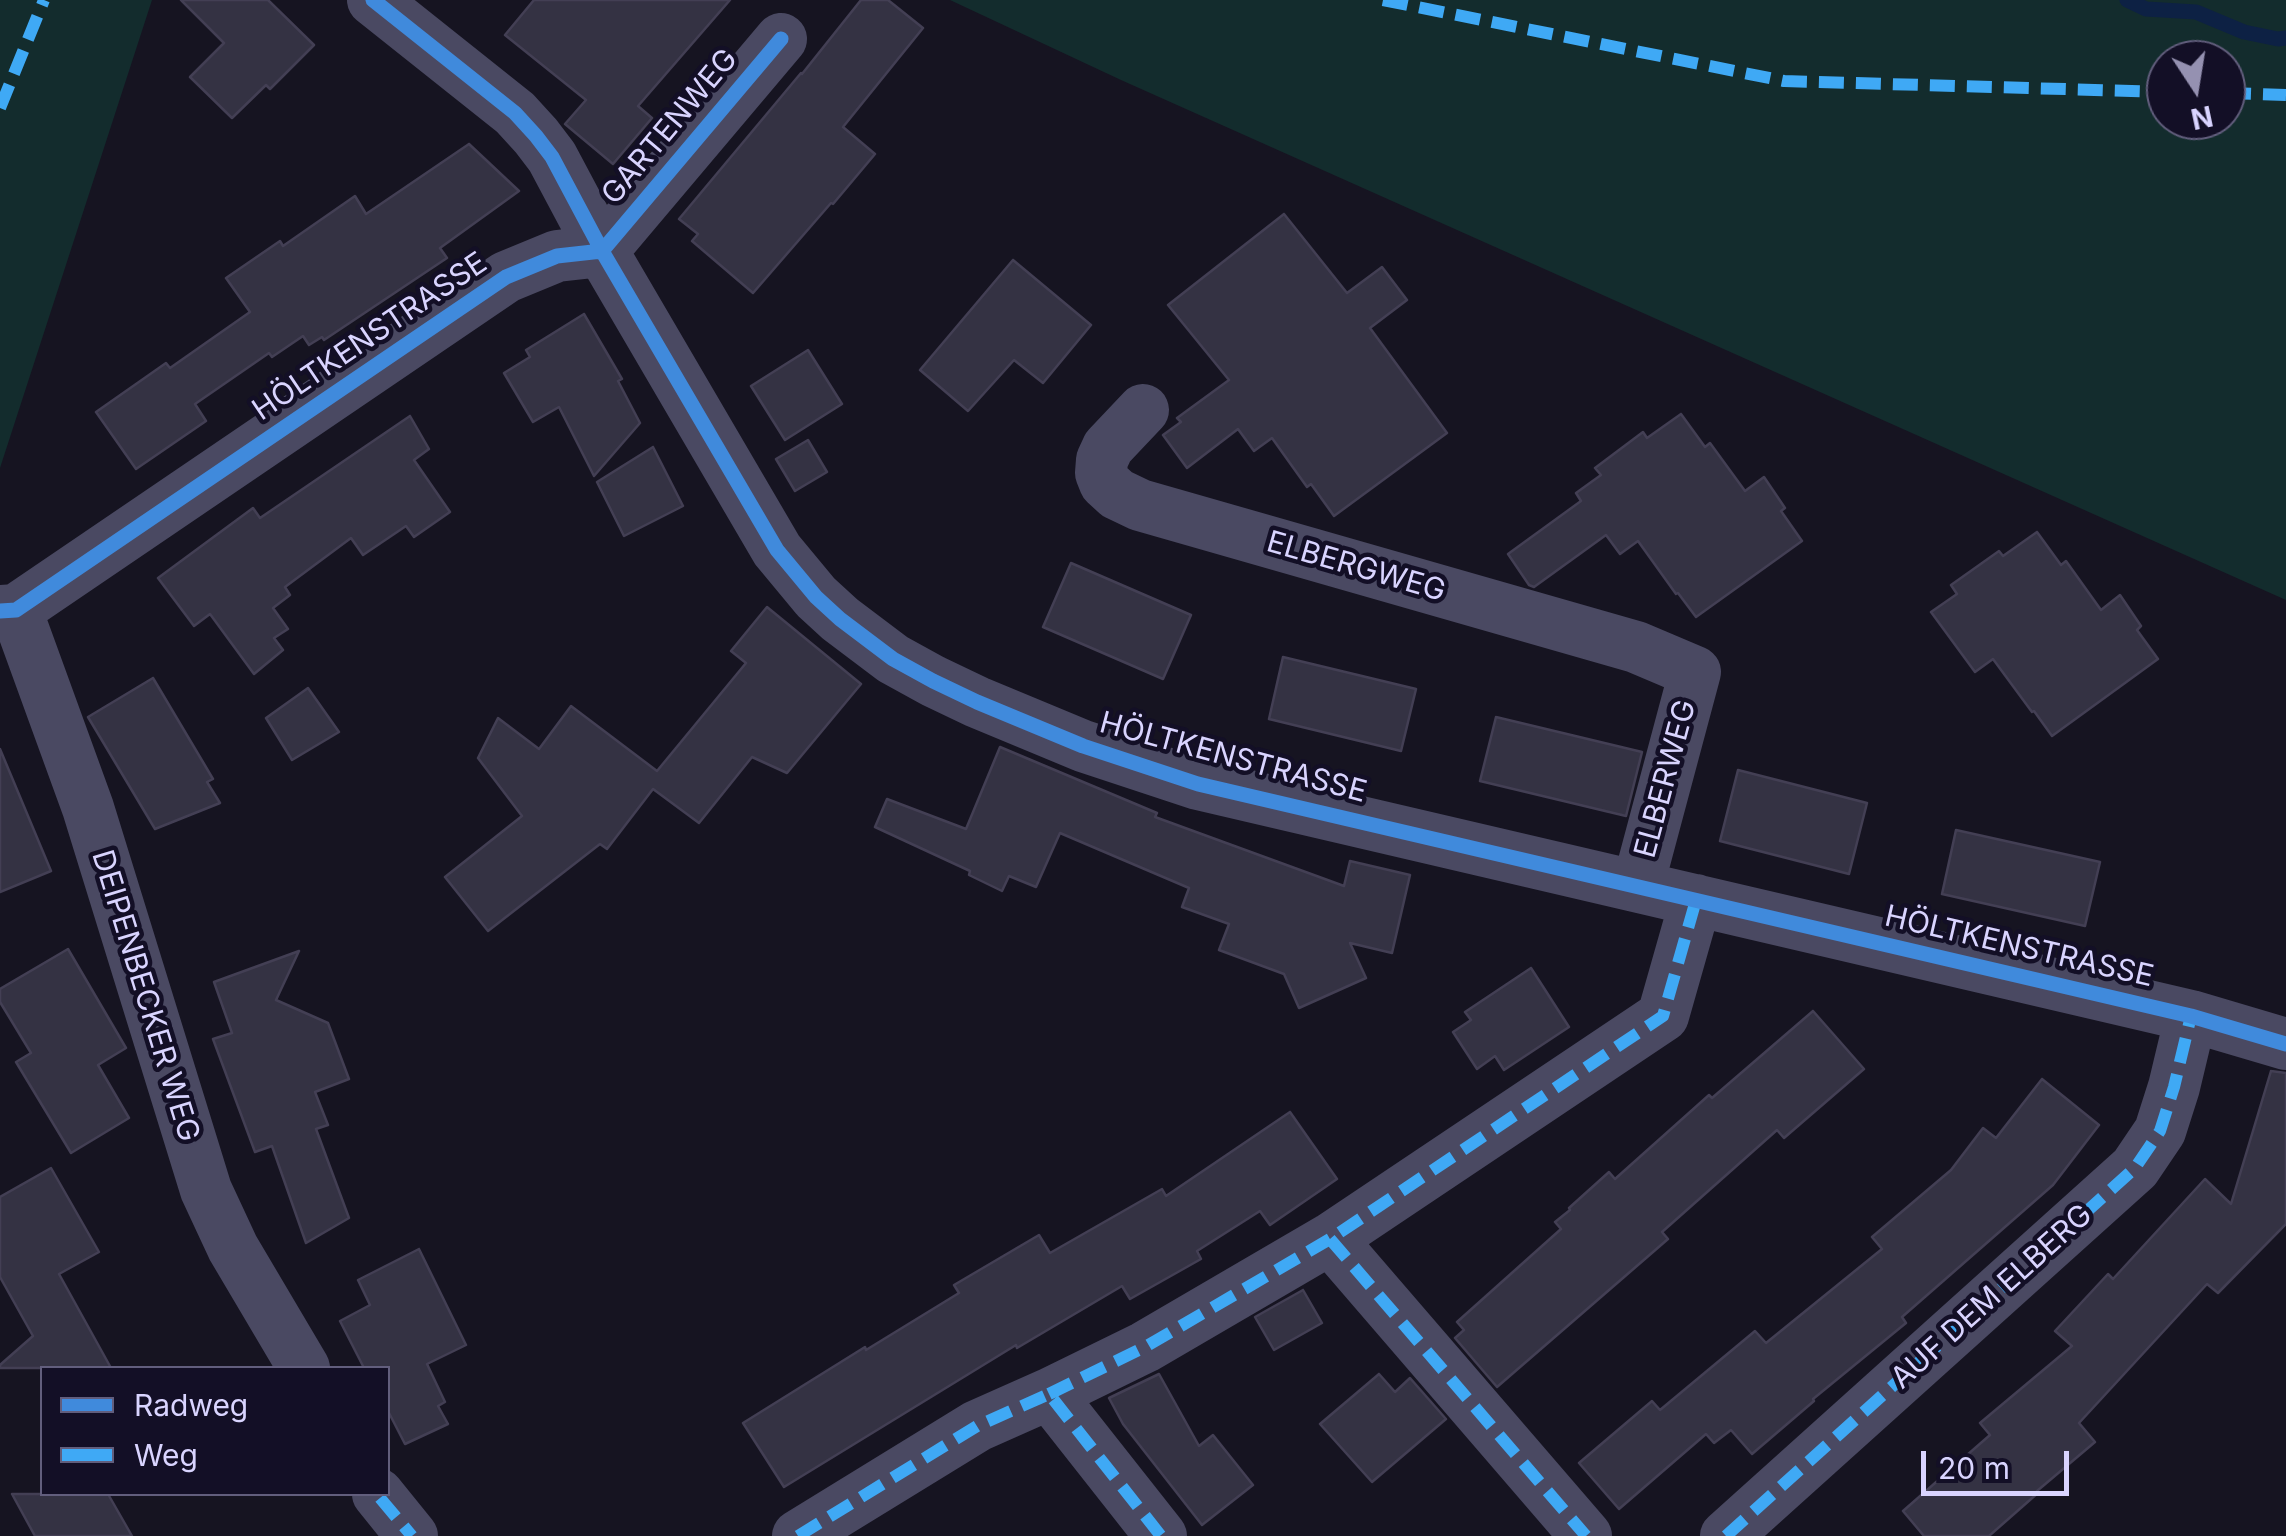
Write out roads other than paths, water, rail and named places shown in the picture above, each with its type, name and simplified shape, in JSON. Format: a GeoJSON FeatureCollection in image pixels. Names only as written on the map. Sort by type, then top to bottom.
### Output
{"type":"FeatureCollection","features":[{"type":"Feature","properties":{"kind":"street"},"geometry":{"type":"LineString","coordinates":[[373,0],[502,102],[536,136],[552,157],[602,251]]}},
{"type":"Feature","properties":{"kind":"street","name":"GARTENWEG"},"geometry":{"type":"LineString","coordinates":[[602,251],[780,39]]}},
{"type":"Feature","properties":{"kind":"street","name":"HÖLTKENSTRASSE"},"geometry":{"type":"LineString","coordinates":[[8,610],[506,277],[557,256],[602,251],[777,550],[816,597],[893,659],[994,710],[1142,767],[1254,798],[2191,1016],[2286,1044]]}},
{"type":"Feature","properties":{"kind":"street","name":"ELBERGWEG"},"geometry":{"type":"LineString","coordinates":[[1142,410],[1108,447],[1101,474],[1105,484],[1117,494],[1140,505],[1636,647],[1695,672]]}},
{"type":"Feature","properties":{"kind":"street","name":"DEIPENBECKER WEG"},"geometry":{"type":"LineString","coordinates":[[8,610],[88,808],[206,1190],[233,1248],[303,1366]]}},
{"type":"Feature","properties":{"kind":"street","name":"ELBERWEG"},"geometry":{"type":"LineString","coordinates":[[1638,885],[1695,672]]}},
{"type":"Feature","properties":{"kind":"street"},"geometry":{"type":"LineString","coordinates":[[798,1536],[977,1426],[1145,1347],[1330,1240],[1663,1016],[1696,900]]}},
{"type":"Feature","properties":{"kind":"street","name":"AUF DEM ELBERG"},"geometry":{"type":"LineString","coordinates":[[1726,1536],[2135,1168],[2160,1131],[2191,1016]]}},
{"type":"Feature","properties":{"kind":"street"},"geometry":{"type":"LineString","coordinates":[[1330,1240],[1586,1536]]}},
{"type":"Feature","properties":{"kind":"street"},"geometry":{"type":"LineString","coordinates":[[1049,1394],[1161,1536]]}},
{"type":"Feature","properties":{"kind":"street"},"geometry":{"type":"LineString","coordinates":[[380,1496],[412,1536]]}},
{"type":"Feature","properties":{"kind":"waterway"},"geometry":{"type":"LineString","coordinates":[[2127,0],[2146,9],[2196,12],[2244,32],[2286,38]]}}]}
